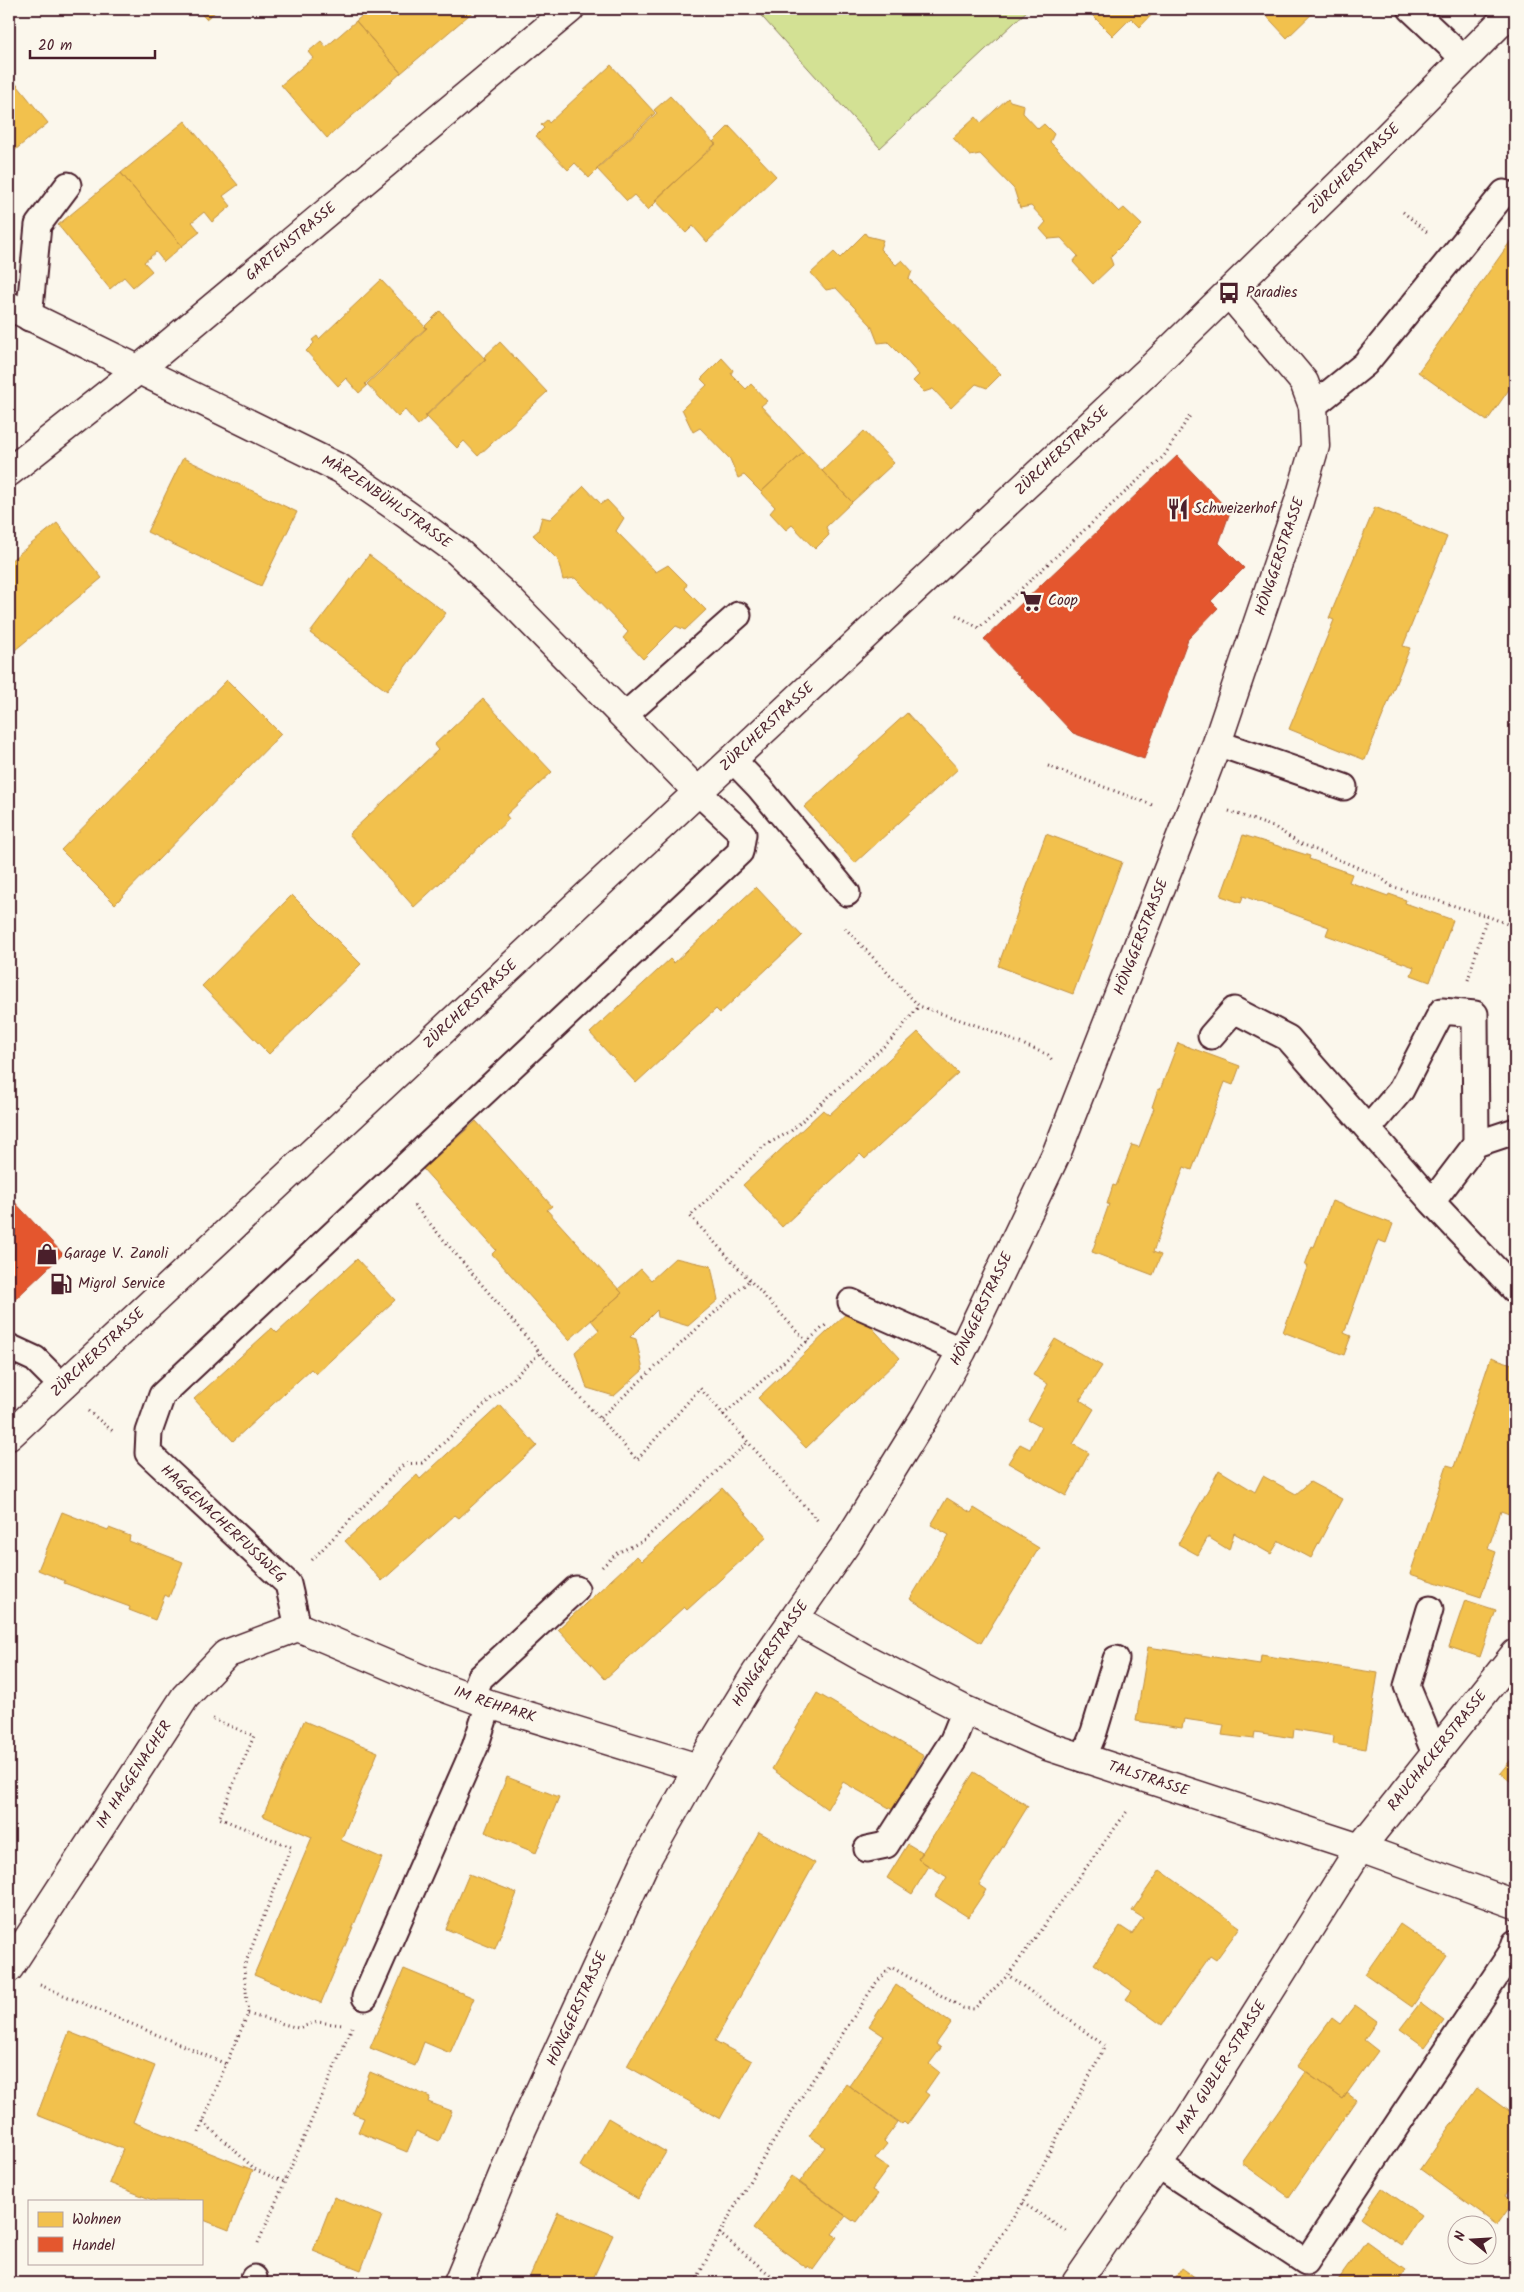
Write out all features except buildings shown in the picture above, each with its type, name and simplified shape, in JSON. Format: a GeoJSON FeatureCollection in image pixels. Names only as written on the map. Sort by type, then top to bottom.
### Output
{"type":"FeatureCollection","features":[{"type":"Feature","properties":{"kind":"street","name":"GARTENSTRASSE"},"geometry":{"type":"LineString","coordinates":[[9,472],[138,370],[570,9]]}},
{"type":"Feature","properties":{"kind":"street","name":"ZÜRCHERSTRASSE"},"geometry":{"type":"LineString","coordinates":[[9,1436],[733,760],[1229,293],[1514,9]]}},
{"type":"Feature","properties":{"kind":"street","name":"HÖNGGERSTRASSE"},"geometry":{"type":"LineString","coordinates":[[458,2283],[522,2129],[645,1862],[698,1768],[756,1673],[848,1541],[927,1413],[962,1351],[1057,1152],[1217,744],[1299,501],[1315,446],[1313,406],[1304,382],[1229,293]]}},
{"type":"Feature","properties":{"kind":"street","name":"MÄRZENBÜHLSTRASSE"},"geometry":{"type":"LineString","coordinates":[[19,312],[341,469],[406,514],[457,551],[510,600],[698,792]]}},
{"type":"Feature","properties":{"kind":"street","name":"TALSTRASSE"},"geometry":{"type":"LineString","coordinates":[[795,1619],[864,1658],[966,1710],[1046,1746],[1360,1848],[1515,1904]]}},
{"type":"Feature","properties":{"kind":"street","name":"IM REHPARK"},"geometry":{"type":"LineString","coordinates":[[298,1627],[426,1681],[481,1701],[698,1768]]}},
{"type":"Feature","properties":{"kind":"street","name":"IM HAGGENACHER"},"geometry":{"type":"LineString","coordinates":[[10,1966],[180,1705],[226,1654],[298,1627]]}},
{"type":"Feature","properties":{"kind":"street","name":"RAUCHACKERSTRASSE"},"geometry":{"type":"LineString","coordinates":[[1360,1848],[1436,1756],[1515,1654]]}},
{"type":"Feature","properties":{"kind":"street","name":"MAX GUBLER-STRASSE"},"geometry":{"type":"LineString","coordinates":[[1082,2274],[1190,2118],[1360,1848]]}},
{"type":"Feature","properties":{"kind":"lane"},"geometry":{"type":"LineString","coordinates":[[1411,9],[1464,58]]}},
{"type":"Feature","properties":{"kind":"lane"},"geometry":{"type":"LineString","coordinates":[[19,312],[38,225],[68,185]]}},
{"type":"Feature","properties":{"kind":"lane"},"geometry":{"type":"LineString","coordinates":[[1313,406],[1365,364],[1504,193]]}},
{"type":"Feature","properties":{"kind":"lane"},"geometry":{"type":"LineString","coordinates":[[624,716],[738,615]]}},
{"type":"Feature","properties":{"kind":"lane"},"geometry":{"type":"LineString","coordinates":[[1217,744],[1344,787]]}},
{"type":"Feature","properties":{"kind":"lane"},"geometry":{"type":"LineString","coordinates":[[733,760],[759,787],[847,893]]}},
{"type":"Feature","properties":{"kind":"lane"},"geometry":{"type":"LineString","coordinates":[[393,1180],[740,852],[743,834],[698,792]]}},
{"type":"Feature","properties":{"kind":"lane"},"geometry":{"type":"LineString","coordinates":[[1211,1036],[1234,1010],[1288,1038],[1432,1202],[1515,1290]]}},
{"type":"Feature","properties":{"kind":"lane"},"geometry":{"type":"LineString","coordinates":[[1369,1128],[1401,1090],[1442,1011],[1475,1014],[1476,1144]]}},
{"type":"Feature","properties":{"kind":"lane"},"geometry":{"type":"LineString","coordinates":[[1432,1202],[1476,1144],[1515,1131]]}},
{"type":"Feature","properties":{"kind":"lane","name":"HAGGENACHERFUSSWEG"},"geometry":{"type":"LineString","coordinates":[[298,1627],[288,1584],[148,1453],[149,1432],[162,1396],[393,1180]]}},
{"type":"Feature","properties":{"kind":"lane"},"geometry":{"type":"LineString","coordinates":[[851,1302],[962,1351]]}},
{"type":"Feature","properties":{"kind":"lane"},"geometry":{"type":"LineString","coordinates":[[9,1347],[35,1358],[62,1386]]}},
{"type":"Feature","properties":{"kind":"lane"},"geometry":{"type":"LineString","coordinates":[[365,1997],[475,1747],[481,1701],[480,1678],[576,1589]]}},
{"type":"Feature","properties":{"kind":"lane"},"geometry":{"type":"LineString","coordinates":[[1430,1609],[1407,1686],[1436,1756]]}},
{"type":"Feature","properties":{"kind":"lane"},"geometry":{"type":"LineString","coordinates":[[1083,1759],[1094,1732],[1116,1659]]}},
{"type":"Feature","properties":{"kind":"lane"},"geometry":{"type":"LineString","coordinates":[[867,1849],[886,1845],[953,1740],[966,1710]]}},
{"type":"Feature","properties":{"kind":"lane"},"geometry":{"type":"LineString","coordinates":[[1158,2165],[1306,2262],[1512,1952],[1515,1943]]}},
{"type":"Feature","properties":{"kind":"path"},"geometry":{"type":"LineString","coordinates":[[956,615],[979,628],[1164,456],[1191,414]]}},
{"type":"Feature","properties":{"kind":"path"},"geometry":{"type":"LineString","coordinates":[[1048,766],[1192,808],[1276,828],[1297,842],[1380,877],[1391,886],[1487,916],[1515,927]]}},
{"type":"Feature","properties":{"kind":"path"},"geometry":{"type":"LineString","coordinates":[[1458,1012],[1487,916]]}},
{"type":"Feature","properties":{"kind":"path"},"geometry":{"type":"LineString","coordinates":[[844,928],[919,1006],[987,1029],[1048,1055],[1059,1068],[1086,1080]]}},
{"type":"Feature","properties":{"kind":"path"},"geometry":{"type":"LineString","coordinates":[[807,1342],[690,1216],[764,1146],[791,1131],[894,1037],[919,1006]]}},
{"type":"Feature","properties":{"kind":"path"},"geometry":{"type":"LineString","coordinates":[[393,1180],[540,1353],[637,1460],[700,1388],[746,1443],[822,1525],[848,1541]]}},
{"type":"Feature","properties":{"kind":"path"},"geometry":{"type":"LineString","coordinates":[[600,1418],[750,1280]]}},
{"type":"Feature","properties":{"kind":"path"},"geometry":{"type":"LineString","coordinates":[[723,1415],[851,1302]]}},
{"type":"Feature","properties":{"kind":"path"},"geometry":{"type":"LineString","coordinates":[[288,1584],[404,1464],[422,1463],[540,1353]]}},
{"type":"Feature","properties":{"kind":"path"},"geometry":{"type":"LineString","coordinates":[[88,1410],[115,1434]]}},
{"type":"Feature","properties":{"kind":"path"},"geometry":{"type":"LineString","coordinates":[[576,1589],[617,1553],[643,1541],[746,1443]]}},
{"type":"Feature","properties":{"kind":"path"},"geometry":{"type":"LineString","coordinates":[[180,1705],[254,1736],[219,1818],[291,1847],[244,1967],[248,2014],[198,2135]]}},
{"type":"Feature","properties":{"kind":"path"},"geometry":{"type":"LineString","coordinates":[[695,2283],[719,2233],[875,1984],[891,1967],[963,2008],[974,2009],[1008,1975],[1131,1806],[1142,1777]]}},
{"type":"Feature","properties":{"kind":"path"},"geometry":{"type":"LineString","coordinates":[[10,1966],[36,1984],[226,2064]]}},
{"type":"Feature","properties":{"kind":"path"},"geometry":{"type":"LineString","coordinates":[[968,2283],[1023,2203],[1105,2046],[1008,1975]]}},
{"type":"Feature","properties":{"kind":"path"},"geometry":{"type":"LineString","coordinates":[[248,2014],[298,2028],[318,2022],[353,2026],[253,2256],[253,2281]]}},
{"type":"Feature","properties":{"kind":"path"},"geometry":{"type":"LineString","coordinates":[[203,2122],[256,2170],[285,2182]]}},
{"type":"Feature","properties":{"kind":"path"},"geometry":{"type":"LineString","coordinates":[[1023,2203],[1067,2232],[1058,2245],[1082,2274]]}},
{"type":"Feature","properties":{"kind":"path"},"geometry":{"type":"LineString","coordinates":[[719,2233],[780,2283]]}},
{"type":"Feature","properties":{"kind":"path"},"geometry":{"type":"LineString","coordinates":[[1505,2283],[1515,2272]]}},
{"type":"Feature","properties":{"kind":"green space"},"geometry":{"type":"Polygon","coordinates":[[[755,9],[1029,9],[880,148],[755,9]]]}},
{"type":"Feature","properties":{"kind":"place","name":"Paradies"},"geometry":{"type":"Point","coordinates":[1229,293]}},
{"type":"Feature","properties":{"kind":"place","name":"Schweizerhof"},"geometry":{"type":"Point","coordinates":[1178,509]}},
{"type":"Feature","properties":{"kind":"place","name":"Coop"},"geometry":{"type":"Point","coordinates":[1031,601]}},
{"type":"Feature","properties":{"kind":"place","name":"Garage V. Zanoli"},"geometry":{"type":"Point","coordinates":[47,1254]}},
{"type":"Feature","properties":{"kind":"place","name":"Migrol Service"},"geometry":{"type":"Point","coordinates":[61,1284]}}]}
